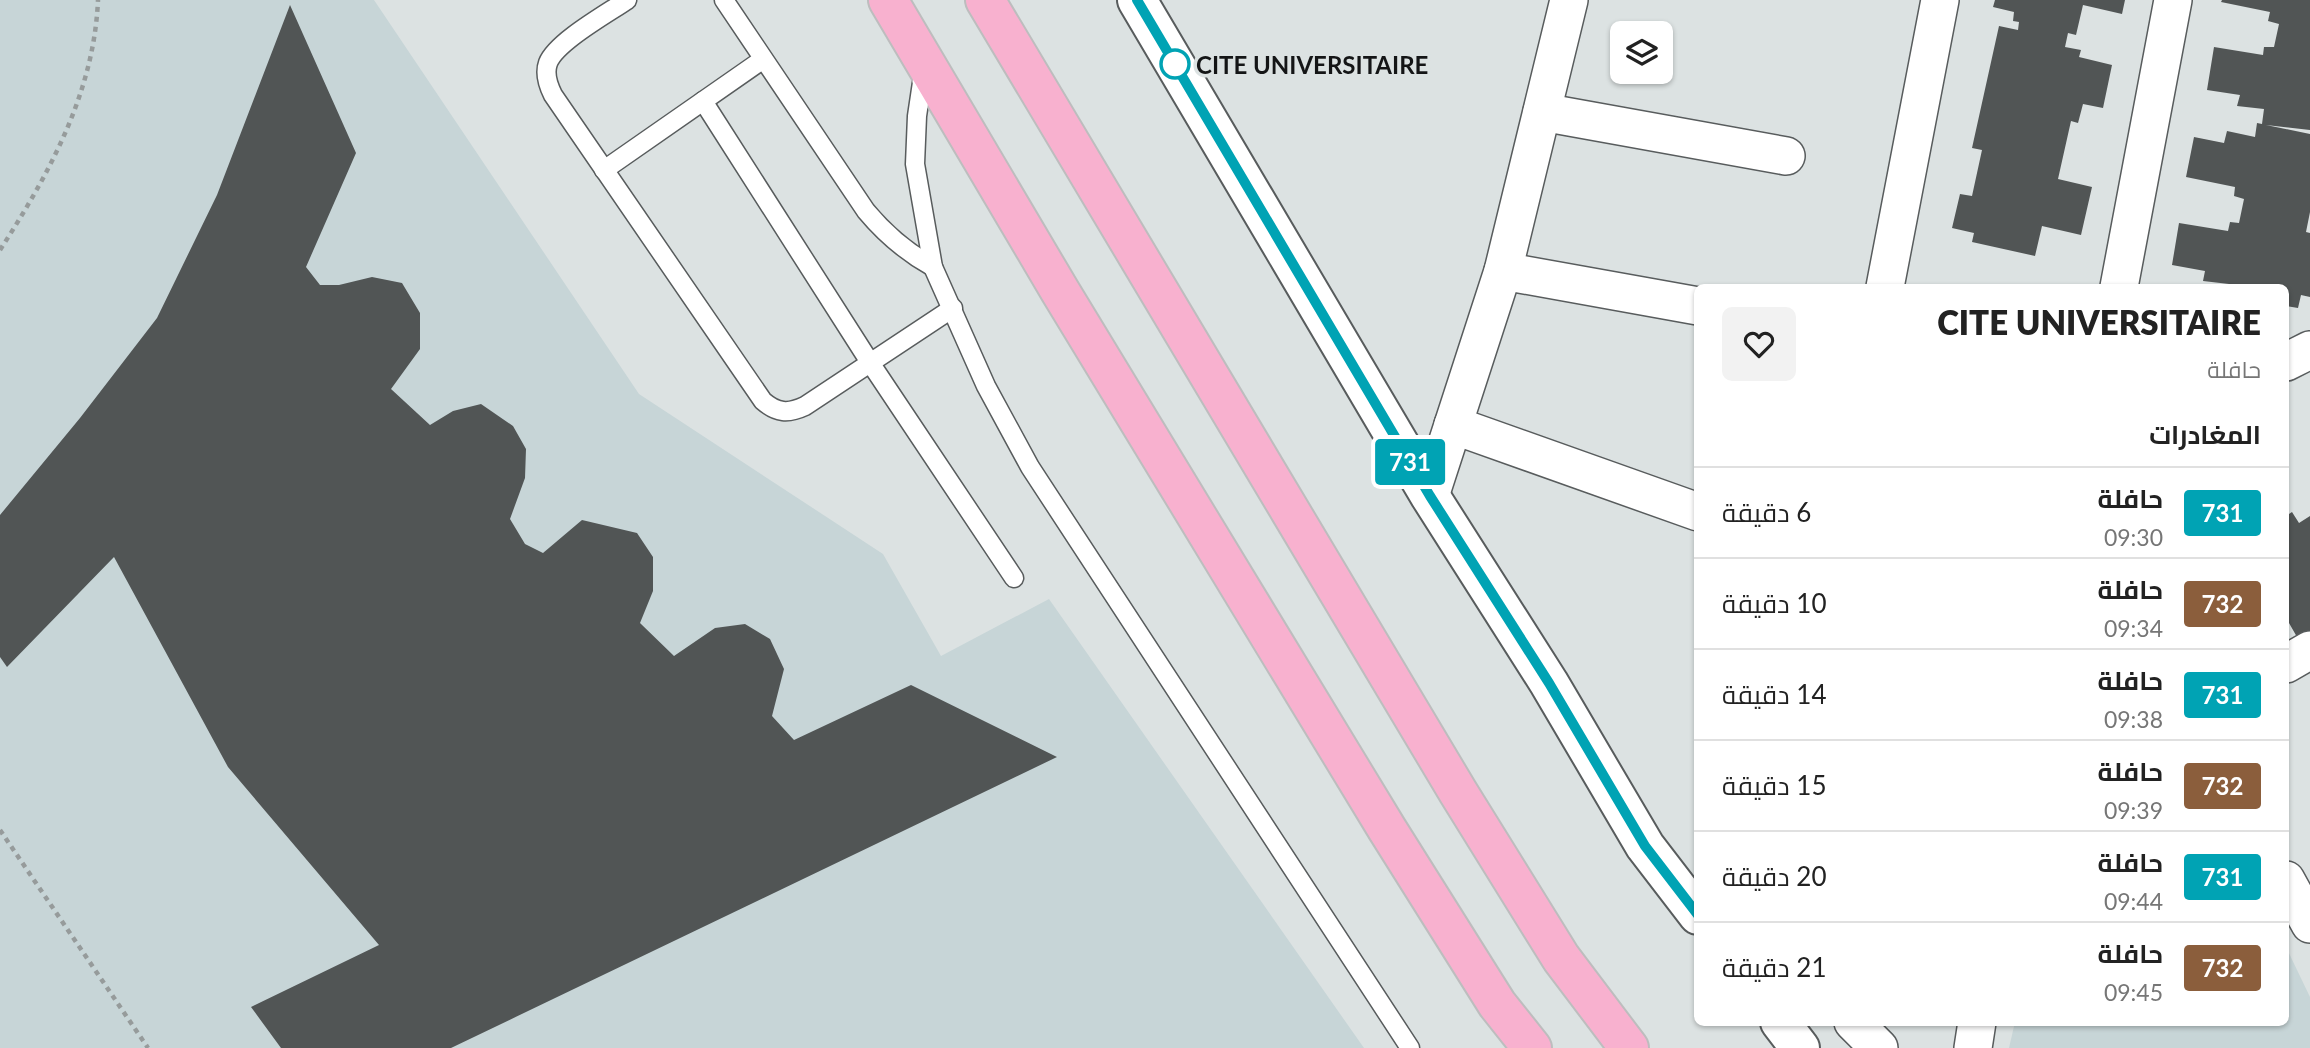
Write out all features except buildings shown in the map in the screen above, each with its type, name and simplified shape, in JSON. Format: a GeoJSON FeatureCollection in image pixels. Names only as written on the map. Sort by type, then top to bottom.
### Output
{"type":"FeatureCollection","features":[{"type":"Feature","properties":{"kind":"main road"},"geometry":{"type":"LineString","coordinates":[[888,0],[1068,303],[1387,828],[1497,1004],[1531,1048]]}},
{"type":"Feature","properties":{"kind":"main road"},"geometry":{"type":"LineString","coordinates":[[985,0],[1458,792],[1561,958],[1629,1048]]}},
{"type":"Feature","properties":{"kind":"street"},"geometry":{"type":"LineString","coordinates":[[1137,0],[1430,496],[1549,683],[1645,846],[1694,910]]}},
{"type":"Feature","properties":{"kind":"street"},"geometry":{"type":"LineString","coordinates":[[1430,496],[1503,271],[1569,0]]}},
{"type":"Feature","properties":{"kind":"street"},"geometry":{"type":"LineString","coordinates":[[1886,284],[1940,0]]}},
{"type":"Feature","properties":{"kind":"street"},"geometry":{"type":"LineString","coordinates":[[2120,284],[2173,0]]}},
{"type":"Feature","properties":{"kind":"street"},"geometry":{"type":"LineString","coordinates":[[1542,112],[1786,156]]}},
{"type":"Feature","properties":{"kind":"street"},"geometry":{"type":"LineString","coordinates":[[1503,271],[1694,305]]}},
{"type":"Feature","properties":{"kind":"street"},"geometry":{"type":"LineString","coordinates":[[2289,360],[2310,350]]}},
{"type":"Feature","properties":{"kind":"street"},"geometry":{"type":"LineString","coordinates":[[1453,425],[1694,511]]}},
{"type":"Feature","properties":{"kind":"street"},"geometry":{"type":"LineString","coordinates":[[2289,662],[2310,650]]}},
{"type":"Feature","properties":{"kind":"street"},"geometry":{"type":"LineString","coordinates":[[2289,886],[2310,924]]}},
{"type":"Feature","properties":{"kind":"street"},"geometry":{"type":"LineString","coordinates":[[1783,1026],[1800,1048]]}},
{"type":"Feature","properties":{"kind":"street"},"geometry":{"type":"LineString","coordinates":[[1857,1026],[1879,1048]]}},
{"type":"Feature","properties":{"kind":"street"},"geometry":{"type":"LineString","coordinates":[[1973,1048],[1977,1026]]}},
{"type":"Feature","properties":{"kind":"lane"},"geometry":{"type":"LineString","coordinates":[[627,0],[555,51],[547,65],[547,81],[553,95],[763,401],[780,412],[793,412],[871,364],[953,307]]}},
{"type":"Feature","properties":{"kind":"lane"},"geometry":{"type":"LineString","coordinates":[[724,0],[762,60],[882,230],[900,247],[933,267]]}},
{"type":"Feature","properties":{"kind":"lane"},"geometry":{"type":"LineString","coordinates":[[604,170],[762,60]]}},
{"type":"Feature","properties":{"kind":"lane"},"geometry":{"type":"LineString","coordinates":[[925,62],[917,116],[915,164],[933,267],[986,386],[1030,467],[1410,1048]]}},
{"type":"Feature","properties":{"kind":"lane"},"geometry":{"type":"LineString","coordinates":[[703,101],[871,364],[1014,578]]}},
{"type":"Feature","properties":{"kind":"path"},"geometry":{"type":"LineString","coordinates":[[0,250],[59,151],[83,86],[97,19],[98,0]]}},
{"type":"Feature","properties":{"kind":"path"},"geometry":{"type":"LineString","coordinates":[[0,831],[148,1048]]}},
{"type":"Feature","properties":{"kind":"shaded area"},"geometry":{"type":"Polygon","coordinates":[[[0,0],[374,0],[639,394],[883,554],[941,656],[1049,599],[1364,1048],[0,1048],[0,0]]]}},
{"type":"Feature","properties":{"kind":"shaded area"},"geometry":{"type":"Polygon","coordinates":[[[2289,953],[2310,997],[2310,1048],[2009,1048],[2014,1026],[2289,1026],[2289,953]]]}},
{"type":"Feature","properties":{"kind":"bus line","name":"731"},"geometry":{"type":"LineString","coordinates":[[1137,0],[1430,496],[1549,683],[1645,846],[1694,910]]}},
{"type":"Feature","properties":{"kind":"place","name":"CITE UNIVERSITAIRE"},"geometry":{"type":"Point","coordinates":[1175,64]}}]}
